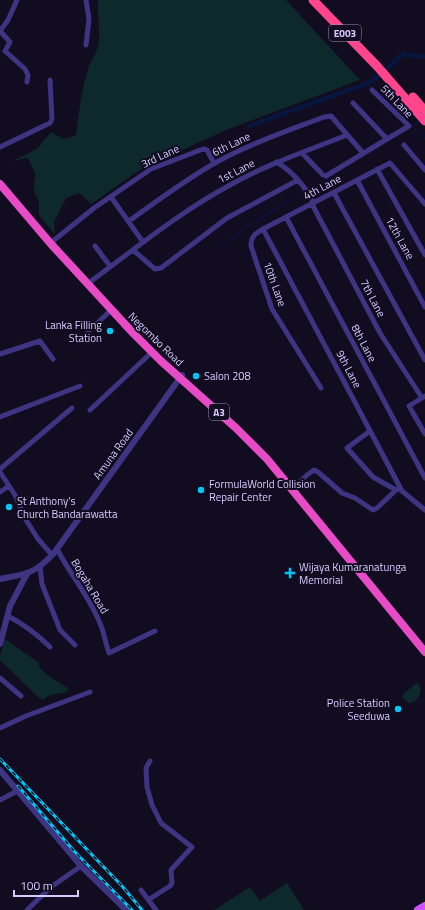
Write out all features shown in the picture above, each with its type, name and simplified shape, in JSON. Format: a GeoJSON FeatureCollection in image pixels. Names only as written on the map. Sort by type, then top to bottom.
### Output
{"type":"FeatureCollection","features":[{"type":"Feature","properties":{"kind":"highway","name":"E003"},"geometry":{"type":"LineString","coordinates":[[313,0],[425,111]]}},
{"type":"Feature","properties":{"kind":"highway","name":"E003"},"geometry":{"type":"LineString","coordinates":[[321,0],[379,64],[425,121]]}},
{"type":"Feature","properties":{"kind":"highway","name":"Negombo Road"},"geometry":{"type":"LineString","coordinates":[[0,178],[90,282],[135,331],[267,459],[425,652]]}},
{"type":"Feature","properties":{"kind":"highway","name":"Negombo Road"},"geometry":{"type":"LineString","coordinates":[[0,184],[51,244],[111,310],[152,352],[244,430],[270,457],[425,646]]}},
{"type":"Feature","properties":{"kind":"main road"},"geometry":{"type":"LineString","coordinates":[[418,910],[425,906]]}},
{"type":"Feature","properties":{"kind":"street"},"geometry":{"type":"LineString","coordinates":[[17,0],[8,20],[0,31],[10,42],[4,51],[25,69],[28,75],[27,82]]}},
{"type":"Feature","properties":{"kind":"street"},"geometry":{"type":"LineString","coordinates":[[86,0],[89,19],[86,45]]}},
{"type":"Feature","properties":{"kind":"street"},"geometry":{"type":"LineString","coordinates":[[0,147],[50,123],[52,119],[50,80]]}},
{"type":"Feature","properties":{"kind":"street","name":"5th Lane"},"geometry":{"type":"LineString","coordinates":[[372,90],[409,126],[387,139]]}},
{"type":"Feature","properties":{"kind":"street"},"geometry":{"type":"LineString","coordinates":[[302,153],[323,175],[326,176],[387,139],[353,103]]}},
{"type":"Feature","properties":{"kind":"street","name":"6th Lane"},"geometry":{"type":"LineString","coordinates":[[129,221],[169,192],[214,163],[254,144],[324,116],[331,116],[347,135]]}},
{"type":"Feature","properties":{"kind":"street"},"geometry":{"type":"LineString","coordinates":[[347,135],[363,153]]}},
{"type":"Feature","properties":{"kind":"street","name":"1st Lane"},"geometry":{"type":"LineString","coordinates":[[90,282],[191,207],[230,184],[276,162],[347,135]]}},
{"type":"Feature","properties":{"kind":"street"},"geometry":{"type":"LineString","coordinates":[[404,145],[425,170]]}},
{"type":"Feature","properties":{"kind":"street","name":"3rd Lane"},"geometry":{"type":"LineString","coordinates":[[111,198],[152,170],[202,149],[207,150],[214,163]]}},
{"type":"Feature","properties":{"kind":"street","name":"7th Lane"},"geometry":{"type":"LineString","coordinates":[[276,162],[285,167],[309,194],[380,332],[423,397]]}},
{"type":"Feature","properties":{"kind":"street","name":"4th Lane"},"geometry":{"type":"LineString","coordinates":[[263,229],[334,193],[390,162],[425,204]]}},
{"type":"Feature","properties":{"kind":"street"},"geometry":{"type":"LineString","coordinates":[[377,168],[425,255]]}},
{"type":"Feature","properties":{"kind":"street"},"geometry":{"type":"LineString","coordinates":[[133,250],[155,269],[160,268],[227,218],[298,180]]}},
{"type":"Feature","properties":{"kind":"street","name":"12th Lane"},"geometry":{"type":"LineString","coordinates":[[357,180],[425,307]]}},
{"type":"Feature","properties":{"kind":"street"},"geometry":{"type":"LineString","coordinates":[[334,193],[425,360]]}},
{"type":"Feature","properties":{"kind":"street"},"geometry":{"type":"LineString","coordinates":[[54,241],[94,208],[111,198],[129,221],[142,242]]}},
{"type":"Feature","properties":{"kind":"street","name":"8th Lane"},"geometry":{"type":"LineString","coordinates":[[286,217],[425,478]]}},
{"type":"Feature","properties":{"kind":"street","name":"10th Lane"},"geometry":{"type":"LineString","coordinates":[[263,229],[253,235],[251,238],[251,246],[272,309],[321,388]]}},
{"type":"Feature","properties":{"kind":"street","name":"9th Lane"},"geometry":{"type":"LineString","coordinates":[[263,229],[370,431],[399,491],[425,510]]}},
{"type":"Feature","properties":{"kind":"street"},"geometry":{"type":"LineString","coordinates":[[95,246],[110,266]]}},
{"type":"Feature","properties":{"kind":"street"},"geometry":{"type":"LineString","coordinates":[[88,332],[111,310]]}},
{"type":"Feature","properties":{"kind":"street"},"geometry":{"type":"LineString","coordinates":[[0,354],[40,341],[53,359]]}},
{"type":"Feature","properties":{"kind":"street"},"geometry":{"type":"LineString","coordinates":[[90,410],[152,352]]}},
{"type":"Feature","properties":{"kind":"street","name":"Amuna Road"},"geometry":{"type":"LineString","coordinates":[[0,579],[27,574],[52,556],[180,376]]}},
{"type":"Feature","properties":{"kind":"street"},"geometry":{"type":"LineString","coordinates":[[0,417],[80,386]]}},
{"type":"Feature","properties":{"kind":"street"},"geometry":{"type":"LineString","coordinates":[[423,397],[409,406],[425,434]]}},
{"type":"Feature","properties":{"kind":"street"},"geometry":{"type":"LineString","coordinates":[[52,556],[34,532],[0,470],[72,408]]}},
{"type":"Feature","properties":{"kind":"street"},"geometry":{"type":"LineString","coordinates":[[295,487],[314,470],[342,493],[356,498],[373,510],[399,491],[372,477],[347,448],[370,431]]}},
{"type":"Feature","properties":{"kind":"street"},"geometry":{"type":"LineString","coordinates":[[0,492],[9,486]]}},
{"type":"Feature","properties":{"kind":"street","name":"Bogaha Road"},"geometry":{"type":"LineString","coordinates":[[57,549],[69,571],[87,596],[102,627],[109,653],[155,631]]}},
{"type":"Feature","properties":{"kind":"street"},"geometry":{"type":"LineString","coordinates":[[40,566],[42,584],[60,630],[75,645]]}},
{"type":"Feature","properties":{"kind":"street"},"geometry":{"type":"LineString","coordinates":[[0,644],[10,606],[27,574]]}},
{"type":"Feature","properties":{"kind":"street"},"geometry":{"type":"LineString","coordinates":[[8,616],[24,624],[35,632],[50,647]]}},
{"type":"Feature","properties":{"kind":"street"},"geometry":{"type":"LineString","coordinates":[[0,678],[21,696]]}},
{"type":"Feature","properties":{"kind":"street"},"geometry":{"type":"LineString","coordinates":[[0,728],[26,716],[90,692]]}},
{"type":"Feature","properties":{"kind":"street"},"geometry":{"type":"LineString","coordinates":[[148,900],[170,886],[172,883],[171,870],[192,847],[185,840],[161,823],[152,805],[147,787],[146,768],[150,761]]}},
{"type":"Feature","properties":{"kind":"street"},"geometry":{"type":"LineString","coordinates":[[0,770],[19,790],[81,866],[126,910]]}},
{"type":"Feature","properties":{"kind":"street"},"geometry":{"type":"LineString","coordinates":[[0,800],[19,790]]}},
{"type":"Feature","properties":{"kind":"street"},"geometry":{"type":"LineString","coordinates":[[27,910],[51,887],[81,866]]}},
{"type":"Feature","properties":{"kind":"street"},"geometry":{"type":"LineString","coordinates":[[141,890],[156,910]]}},
{"type":"Feature","properties":{"kind":"green space"},"geometry":{"type":"Polygon","coordinates":[[[98,0],[286,0],[360,80],[226,130],[141,169],[91,204],[80,193],[66,198],[54,222],[55,235],[39,215],[39,202],[34,191],[35,174],[28,158],[13,161],[37,149],[51,132],[64,139],[76,135],[80,102],[84,85],[89,66],[98,46],[98,0]]]}},
{"type":"Feature","properties":{"kind":"green space"},"geometry":{"type":"Polygon","coordinates":[[[5,639],[39,663],[39,667],[50,677],[68,688],[67,691],[49,696],[43,700],[38,697],[0,660],[5,639]]]}},
{"type":"Feature","properties":{"kind":"green space"},"geometry":{"type":"Polygon","coordinates":[[[417,683],[420,689],[419,696],[411,703],[408,703],[403,698],[404,693],[417,683]]]}},
{"type":"Feature","properties":{"kind":"green space"},"geometry":{"type":"Polygon","coordinates":[[[287,883],[304,910],[214,910],[250,887],[260,901],[287,883]]]}},
{"type":"Feature","properties":{"kind":"waterway"},"geometry":{"type":"LineString","coordinates":[[249,126],[368,83],[376,78],[403,54],[425,57]]}},
{"type":"Feature","properties":{"kind":"waterway"},"geometry":{"type":"LineString","coordinates":[[410,127],[420,121]]}},
{"type":"Feature","properties":{"kind":"waterway"},"geometry":{"type":"LineString","coordinates":[[412,126],[425,139]]}},
{"type":"Feature","properties":{"kind":"waterway"},"geometry":{"type":"LineString","coordinates":[[309,192],[337,172]]}},
{"type":"Feature","properties":{"kind":"waterway"},"geometry":{"type":"LineString","coordinates":[[219,247],[261,218],[306,193]]}},
{"type":"Feature","properties":{"kind":"railway"},"geometry":{"type":"LineString","coordinates":[[0,759],[122,886],[142,910]]}},
{"type":"Feature","properties":{"kind":"railway"},"geometry":{"type":"LineString","coordinates":[[18,786],[74,851],[132,910]]}},
{"type":"Feature","properties":{"kind":"place","name":"Lanka Filling Station"},"geometry":{"type":"Point","coordinates":[110,331]}},
{"type":"Feature","properties":{"kind":"place","name":"Salon 208"},"geometry":{"type":"Point","coordinates":[196,376]}},
{"type":"Feature","properties":{"kind":"place","name":"FormulaWorld Collision Repair Center"},"geometry":{"type":"Point","coordinates":[201,490]}},
{"type":"Feature","properties":{"kind":"place","name":"St Anthony's Church Bandarawatta"},"geometry":{"type":"Point","coordinates":[9,507]}},
{"type":"Feature","properties":{"kind":"place","name":"Wijaya Kumaranatunga Memorial"},"geometry":{"type":"Point","coordinates":[290,573]}},
{"type":"Feature","properties":{"kind":"place","name":"Police Station Seeduwa"},"geometry":{"type":"Point","coordinates":[398,709]}}]}
